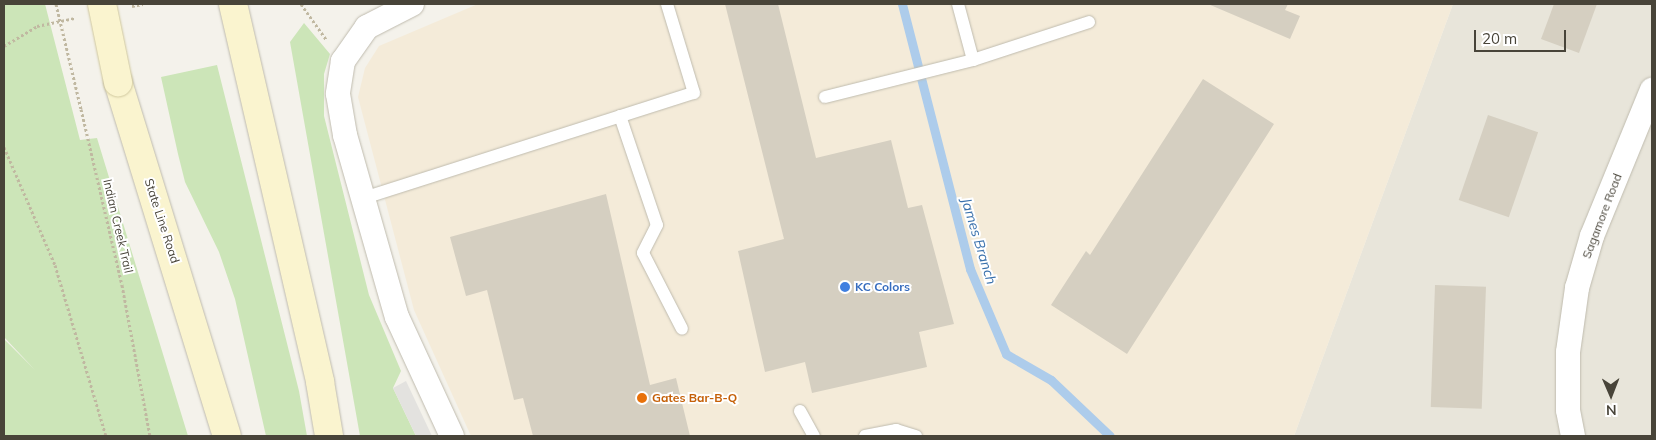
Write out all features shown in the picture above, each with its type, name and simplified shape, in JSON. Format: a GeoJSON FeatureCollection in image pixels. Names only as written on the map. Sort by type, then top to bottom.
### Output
{"type":"FeatureCollection","features":[{"type":"Feature","properties":{"kind":"main road"},"geometry":{"type":"LineString","coordinates":[[233,4],[245,49],[329,436]]}},
{"type":"Feature","properties":{"kind":"main road","name":"State Line Road"},"geometry":{"type":"LineString","coordinates":[[104,9],[118,82],[227,436]]}},
{"type":"Feature","properties":{"kind":"street"},"geometry":{"type":"LineString","coordinates":[[412,4],[367,27],[343,61],[338,94],[397,317],[452,436]]}},
{"type":"Feature","properties":{"kind":"street","name":"Sagamore Road"},"geometry":{"type":"LineString","coordinates":[[1573,436],[1568,410],[1568,352],[1577,288],[1592,236],[1652,90]]}},
{"type":"Feature","properties":{"kind":"lane"},"geometry":{"type":"LineString","coordinates":[[364,198],[694,93],[667,4]]}},
{"type":"Feature","properties":{"kind":"lane"},"geometry":{"type":"LineString","coordinates":[[958,4],[972,60]]}},
{"type":"Feature","properties":{"kind":"lane"},"geometry":{"type":"LineString","coordinates":[[825,97],[873,87],[959,64],[1089,22]]}},
{"type":"Feature","properties":{"kind":"lane"},"geometry":{"type":"LineString","coordinates":[[620,116],[657,225],[643,253],[682,329]]}},
{"type":"Feature","properties":{"kind":"lane"},"geometry":{"type":"LineString","coordinates":[[800,411],[814,436]]}},
{"type":"Feature","properties":{"kind":"lane"},"geometry":{"type":"LineString","coordinates":[[865,436],[896,430],[916,436]]}},
{"type":"Feature","properties":{"kind":"path","name":"Indian Creek Trail"},"geometry":{"type":"LineString","coordinates":[[56,4],[122,285],[150,436]]}},
{"type":"Feature","properties":{"kind":"path"},"geometry":{"type":"LineString","coordinates":[[4,46],[36,26],[104,9],[143,4]]}},
{"type":"Feature","properties":{"kind":"path"},"geometry":{"type":"LineString","coordinates":[[301,4],[343,61]]}},
{"type":"Feature","properties":{"kind":"path"},"geometry":{"type":"LineString","coordinates":[[4,147],[55,264],[106,436]]}},
{"type":"Feature","properties":{"kind":"shaded area"},"geometry":{"type":"Polygon","coordinates":[[[478,4],[1453,4],[1294,436],[471,436],[414,310],[358,97],[365,68],[379,46],[478,4]]]}},
{"type":"Feature","properties":{"kind":"shaded area"},"geometry":{"type":"Polygon","coordinates":[[[1453,4],[1652,4],[1652,436],[1294,436],[1453,4]]]}},
{"type":"Feature","properties":{"kind":"shaded area"},"geometry":{"type":"Polygon","coordinates":[[[406,381],[432,436],[416,436],[393,388],[406,381]]]}},
{"type":"Feature","properties":{"kind":"green space"},"geometry":{"type":"Polygon","coordinates":[[[4,4],[45,4],[80,140],[97,138],[188,436],[4,436],[4,339],[35,370],[4,337],[4,4]]]}},
{"type":"Feature","properties":{"kind":"green space"},"geometry":{"type":"Polygon","coordinates":[[[304,23],[330,54],[324,74],[324,116],[369,295],[401,371],[393,388],[416,436],[360,436],[290,42],[304,23]]]}},
{"type":"Feature","properties":{"kind":"green space"},"geometry":{"type":"Polygon","coordinates":[[[217,65],[299,391],[307,436],[266,436],[235,299],[219,252],[185,182],[178,154],[161,77],[217,65]]]}},
{"type":"Feature","properties":{"kind":"building","name":"KC Colors"},"geometry":{"type":"Polygon","coordinates":[[[725,4],[778,4],[816,158],[891,140],[908,208],[922,205],[954,324],[919,332],[927,367],[812,393],[805,362],[765,372],[738,251],[784,239],[725,4]]]}},
{"type":"Feature","properties":{"kind":"building"},"geometry":{"type":"Polygon","coordinates":[[[1208,4],[1288,4],[1285,10],[1300,16],[1290,39],[1208,4]]]}},
{"type":"Feature","properties":{"kind":"building"},"geometry":{"type":"Polygon","coordinates":[[[1554,4],[1597,4],[1579,53],[1541,39],[1554,4]]]}},
{"type":"Feature","properties":{"kind":"building"},"geometry":{"type":"Polygon","coordinates":[[[1203,79],[1274,124],[1127,354],[1051,305],[1086,251],[1090,255],[1203,79]]]}},
{"type":"Feature","properties":{"kind":"building"},"geometry":{"type":"Polygon","coordinates":[[[1488,115],[1538,132],[1509,217],[1459,200],[1488,115]]]}},
{"type":"Feature","properties":{"kind":"building"},"geometry":{"type":"Polygon","coordinates":[[[606,194],[650,385],[676,378],[690,436],[533,436],[523,398],[514,400],[487,290],[466,296],[450,237],[606,194]]]}},
{"type":"Feature","properties":{"kind":"building"},"geometry":{"type":"Polygon","coordinates":[[[1435,285],[1486,287],[1482,409],[1431,407],[1435,285]]]}},
{"type":"Feature","properties":{"kind":"waterway","name":"James Branch"},"geometry":{"type":"LineString","coordinates":[[902,4],[970,269],[1006,354],[1051,380],[1110,436]]}},
{"type":"Feature","properties":{"kind":"place","name":"KC Colors"},"geometry":{"type":"Point","coordinates":[845,287]}},
{"type":"Feature","properties":{"kind":"place","name":"Gates Bar-B-Q"},"geometry":{"type":"Point","coordinates":[642,398]}}]}
